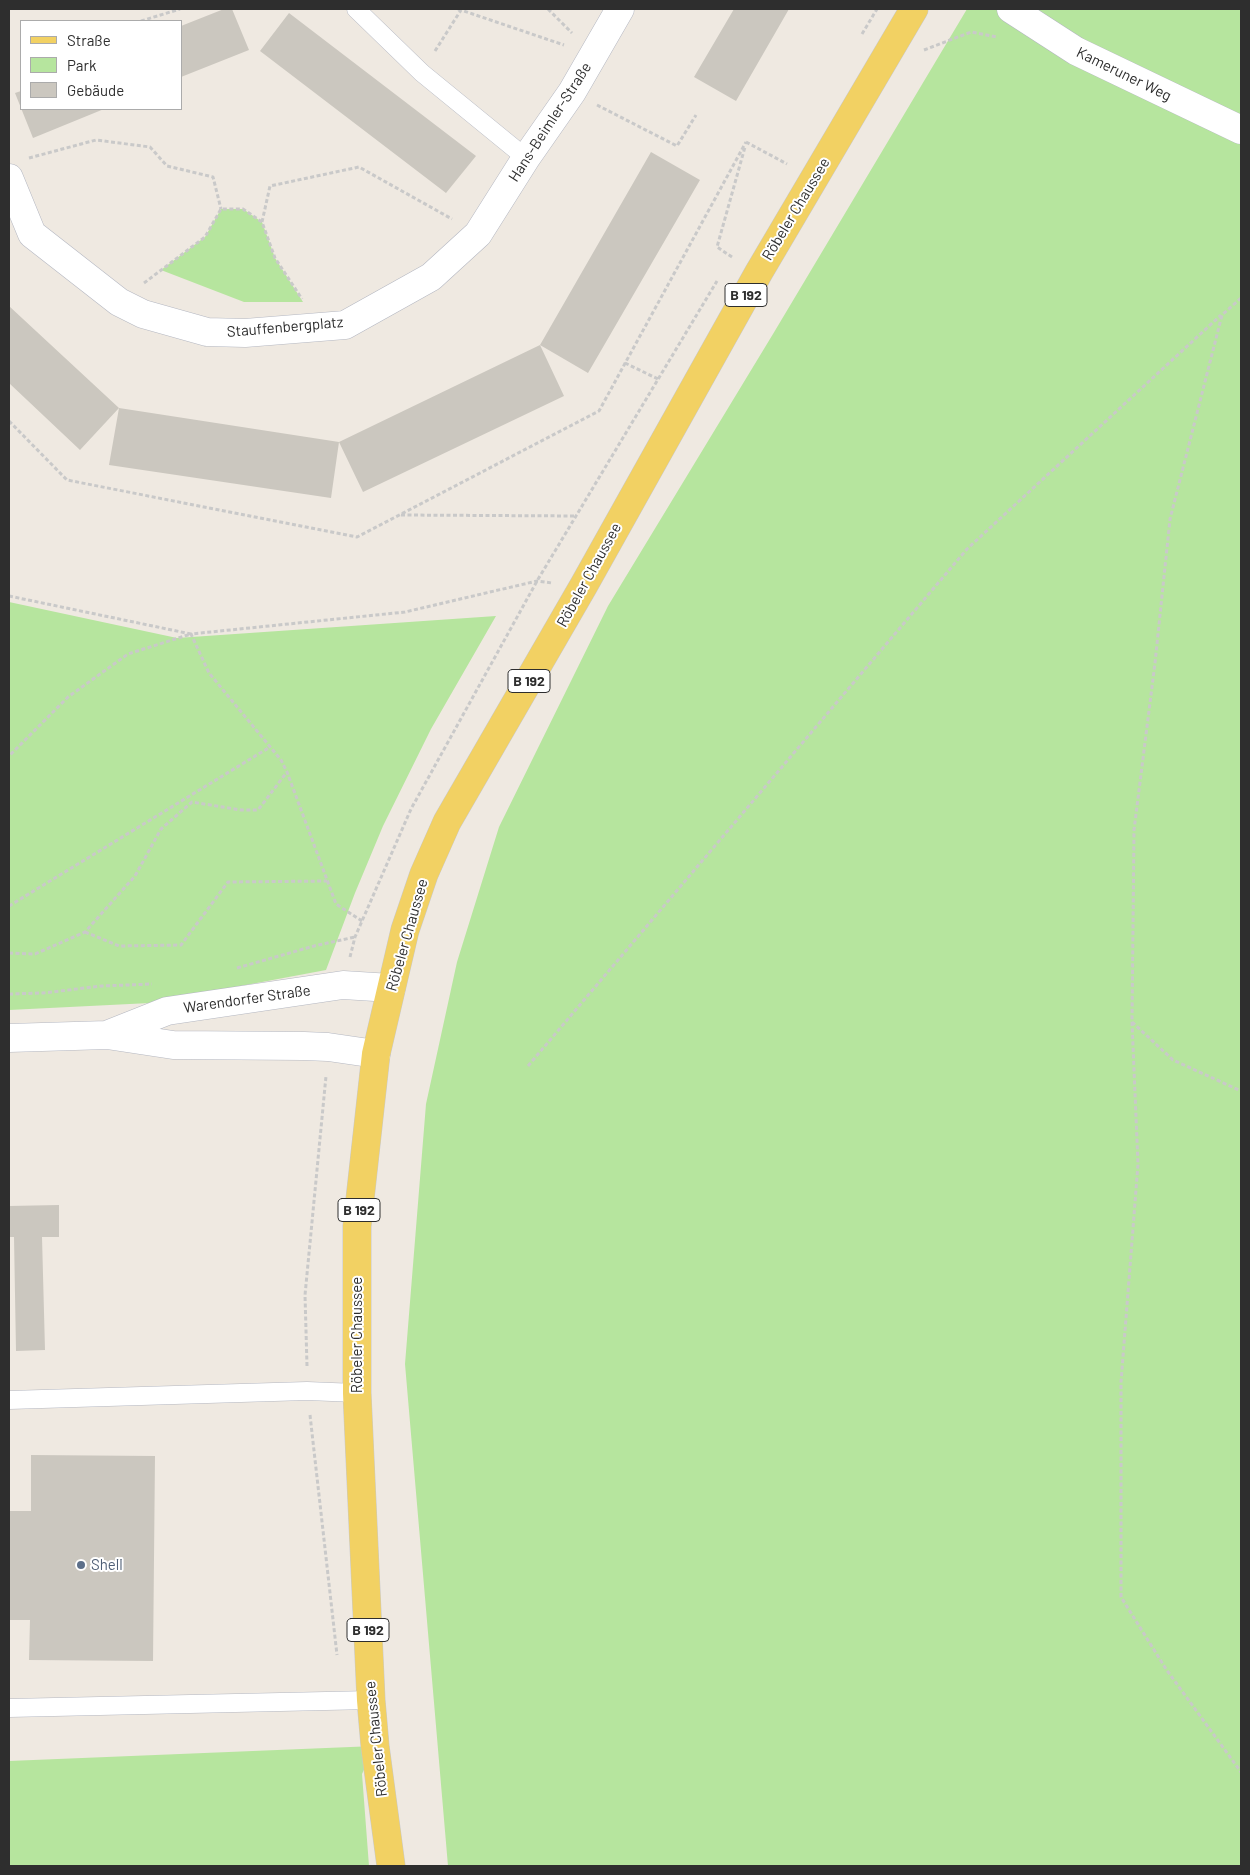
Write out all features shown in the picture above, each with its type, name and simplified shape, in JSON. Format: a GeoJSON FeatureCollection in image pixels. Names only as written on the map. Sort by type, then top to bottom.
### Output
{"type":"FeatureCollection","features":[{"type":"Feature","properties":{"kind":"main road","name":"Röbeler Chaussee"},"geometry":{"type":"LineString","coordinates":[[391,1866],[375,1746],[371,1700],[357,1393],[357,1226],[376,1054],[405,930],[424,874],[447,822],[584,586],[758,272],[914,9]]}},
{"type":"Feature","properties":{"kind":"street","name":"Hans-Beimler-Straße"},"geometry":{"type":"LineString","coordinates":[[478,234],[526,158],[572,92],[620,9]]}},
{"type":"Feature","properties":{"kind":"street","name":"Kameruner Weg"},"geometry":{"type":"LineString","coordinates":[[1011,9],[1076,51],[1241,130]]}},
{"type":"Feature","properties":{"kind":"street","name":"Stauffenbergplatz"},"geometry":{"type":"LineString","coordinates":[[17,168],[32,234],[118,302],[143,314],[208,332],[245,333],[345,325],[431,277],[478,234]]}},
{"type":"Feature","properties":{"kind":"street","name":"Warendorfer Straße"},"geometry":{"type":"LineString","coordinates":[[107,1035],[167,1011],[343,985],[391,988]]}},
{"type":"Feature","properties":{"kind":"street","name":"Warendorfer Straße"},"geometry":{"type":"LineString","coordinates":[[9,1038],[107,1035],[172,1045],[328,1047],[376,1054]]}},
{"type":"Feature","properties":{"kind":"lane"},"geometry":{"type":"LineString","coordinates":[[356,9],[422,73],[526,158]]}},
{"type":"Feature","properties":{"kind":"lane"},"geometry":{"type":"LineString","coordinates":[[9,1400],[307,1391],[357,1393]]}},
{"type":"Feature","properties":{"kind":"lane"},"geometry":{"type":"LineString","coordinates":[[9,1708],[371,1700]]}},
{"type":"Feature","properties":{"kind":"path"},"geometry":{"type":"LineString","coordinates":[[144,20],[180,9]]}},
{"type":"Feature","properties":{"kind":"path"},"geometry":{"type":"LineString","coordinates":[[862,35],[877,9]]}},
{"type":"Feature","properties":{"kind":"path"},"geometry":{"type":"LineString","coordinates":[[422,73],[460,10],[593,55]]}},
{"type":"Feature","properties":{"kind":"path"},"geometry":{"type":"LineString","coordinates":[[880,67],[972,32],[1000,37]]}},
{"type":"Feature","properties":{"kind":"path"},"geometry":{"type":"LineString","coordinates":[[572,92],[677,146],[696,115]]}},
{"type":"Feature","properties":{"kind":"path"},"geometry":{"type":"LineString","coordinates":[[17,168],[96,140],[150,146],[166,166],[213,177],[221,209],[205,237],[118,302]]}},
{"type":"Feature","properties":{"kind":"path"},"geometry":{"type":"LineString","coordinates":[[746,142],[786,164],[792,155]]}},
{"type":"Feature","properties":{"kind":"path"},"geometry":{"type":"LineString","coordinates":[[736,249],[732,257],[717,247],[746,142]]}},
{"type":"Feature","properties":{"kind":"path"},"geometry":{"type":"LineString","coordinates":[[9,421],[67,480],[357,538],[599,411],[746,142]]}},
{"type":"Feature","properties":{"kind":"path"},"geometry":{"type":"LineString","coordinates":[[320,327],[275,258],[262,222],[270,186],[359,167],[478,234]]}},
{"type":"Feature","properties":{"kind":"path"},"geometry":{"type":"LineString","coordinates":[[221,209],[243,209],[262,222]]}},
{"type":"Feature","properties":{"kind":"path"},"geometry":{"type":"LineString","coordinates":[[229,971],[314,946],[355,937],[411,809],[537,581],[722,273]]}},
{"type":"Feature","properties":{"kind":"path"},"geometry":{"type":"LineString","coordinates":[[528,1066],[967,549],[1241,298]]}},
{"type":"Feature","properties":{"kind":"path"},"geometry":{"type":"LineString","coordinates":[[1222,315],[1170,519],[1154,672],[1134,830],[1132,1022],[1138,1164],[1121,1382],[1122,1597],[1166,1669],[1241,1772]]}},
{"type":"Feature","properties":{"kind":"path"},"geometry":{"type":"LineString","coordinates":[[625,363],[658,379]]}},
{"type":"Feature","properties":{"kind":"path"},"geometry":{"type":"LineString","coordinates":[[400,515],[577,516]]}},
{"type":"Feature","properties":{"kind":"path"},"geometry":{"type":"LineString","coordinates":[[9,756],[68,697],[128,654],[191,634],[406,612],[537,581],[584,586]]}},
{"type":"Feature","properties":{"kind":"path"},"geometry":{"type":"LineString","coordinates":[[9,596],[191,634]]}},
{"type":"Feature","properties":{"kind":"path"},"geometry":{"type":"LineString","coordinates":[[191,634],[209,673],[281,760],[336,904],[362,921]]}},
{"type":"Feature","properties":{"kind":"path"},"geometry":{"type":"LineString","coordinates":[[9,906],[270,747]]}},
{"type":"Feature","properties":{"kind":"path"},"geometry":{"type":"LineString","coordinates":[[9,953],[35,954],[85,932],[135,876],[161,829],[192,802],[241,810],[258,810],[287,772]]}},
{"type":"Feature","properties":{"kind":"path"},"geometry":{"type":"LineString","coordinates":[[85,932],[119,946],[181,945],[228,882],[327,881]]}},
{"type":"Feature","properties":{"kind":"path"},"geometry":{"type":"LineString","coordinates":[[9,994],[43,993],[102,986],[155,983]]}},
{"type":"Feature","properties":{"kind":"path"},"geometry":{"type":"LineString","coordinates":[[1132,1022],[1173,1060],[1241,1091]]}},
{"type":"Feature","properties":{"kind":"path"},"geometry":{"type":"LineString","coordinates":[[328,1047],[305,1295],[307,1391],[342,1700]]}},
{"type":"Feature","properties":{"kind":"green space"},"geometry":{"type":"Polygon","coordinates":[[[967,9],[1241,9],[1241,1866],[448,1866],[405,1364],[426,1104],[457,962],[499,827],[608,606],[967,9]]]}},
{"type":"Feature","properties":{"kind":"green space"},"geometry":{"type":"Polygon","coordinates":[[[221,209],[243,209],[262,222],[275,258],[303,302],[244,302],[161,270],[205,237],[221,209]]]}},
{"type":"Feature","properties":{"kind":"green space"},"geometry":{"type":"Polygon","coordinates":[[[9,602],[177,638],[496,616],[431,729],[383,826],[326,970],[150,1003],[9,1010],[9,602]]]}},
{"type":"Feature","properties":{"kind":"green space"},"geometry":{"type":"Polygon","coordinates":[[[375,1746],[362,1774],[369,1866],[9,1866],[9,1761],[375,1746]]]}},
{"type":"Feature","properties":{"kind":"building"},"geometry":{"type":"Polygon","coordinates":[[[224,9],[232,9],[249,50],[182,77],[182,26],[224,9]]]}},
{"type":"Feature","properties":{"kind":"building"},"geometry":{"type":"Polygon","coordinates":[[[734,9],[789,9],[736,101],[694,77],[734,9]]]}},
{"type":"Feature","properties":{"kind":"building"},"geometry":{"type":"Polygon","coordinates":[[[289,13],[476,156],[446,193],[260,51],[289,13]]]}},
{"type":"Feature","properties":{"kind":"building"},"geometry":{"type":"Polygon","coordinates":[[[20,91],[20,106],[15,93],[20,91]]]}},
{"type":"Feature","properties":{"kind":"building"},"geometry":{"type":"Polygon","coordinates":[[[21,110],[102,110],[33,138],[21,110]]]}},
{"type":"Feature","properties":{"kind":"building"},"geometry":{"type":"Polygon","coordinates":[[[651,152],[700,180],[588,373],[540,345],[651,152]]]}},
{"type":"Feature","properties":{"kind":"building"},"geometry":{"type":"Polygon","coordinates":[[[9,306],[119,408],[80,450],[9,383],[9,306]]]}},
{"type":"Feature","properties":{"kind":"building"},"geometry":{"type":"Polygon","coordinates":[[[540,345],[564,396],[363,492],[339,442],[540,345]]]}},
{"type":"Feature","properties":{"kind":"building"},"geometry":{"type":"Polygon","coordinates":[[[119,408],[339,442],[331,498],[109,465],[119,408]]]}},
{"type":"Feature","properties":{"kind":"building"},"geometry":{"type":"Polygon","coordinates":[[[59,1205],[59,1237],[42,1237],[45,1350],[16,1351],[14,1237],[9,1237],[9,1206],[59,1205]]]}},
{"type":"Feature","properties":{"kind":"building","name":"Shell"},"geometry":{"type":"Polygon","coordinates":[[[31,1455],[155,1456],[153,1661],[29,1660],[30,1620],[9,1620],[9,1511],[31,1511],[31,1455]]]}},
{"type":"Feature","properties":{"kind":"place","name":"Shell"},"geometry":{"type":"Point","coordinates":[81,1565]}}]}
